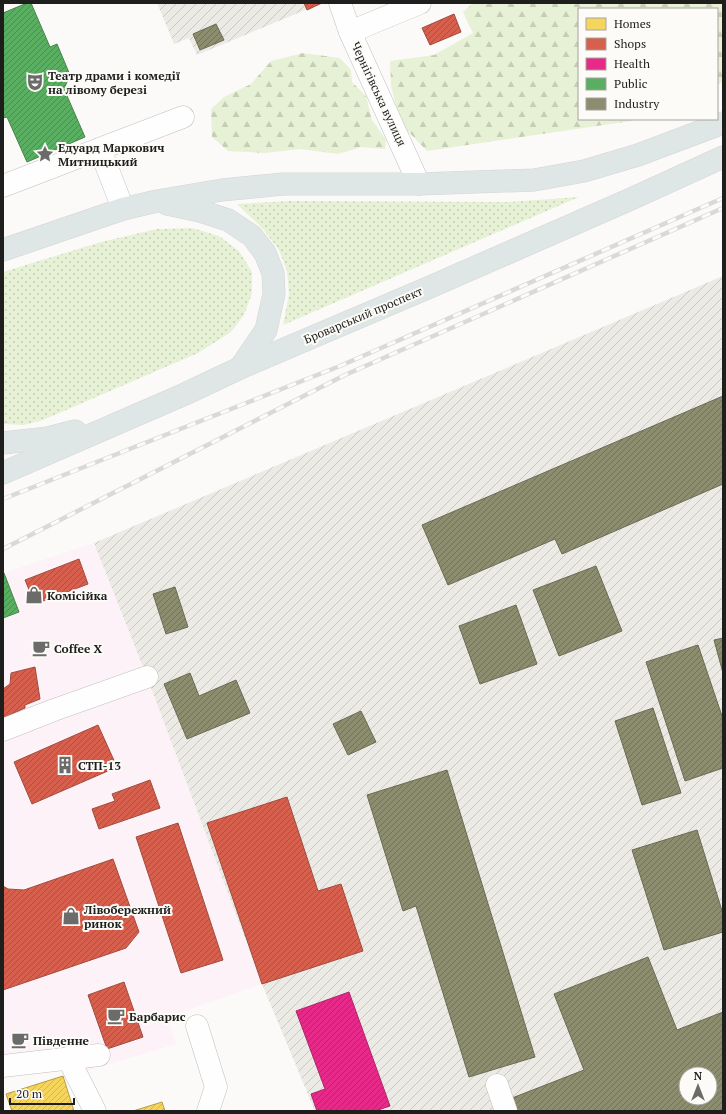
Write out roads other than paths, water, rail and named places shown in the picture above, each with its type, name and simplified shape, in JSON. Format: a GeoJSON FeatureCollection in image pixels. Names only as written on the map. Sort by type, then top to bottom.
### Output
{"type":"FeatureCollection","features":[{"type":"Feature","properties":{"kind":"main road"},"geometry":{"type":"LineString","coordinates":[[4,250],[123,210],[157,201],[222,190],[283,184],[419,184],[534,180],[584,171],[638,155],[723,123]]}},
{"type":"Feature","properties":{"kind":"main road","name":"Броварський проспект"},"geometry":{"type":"LineString","coordinates":[[3,473],[144,412],[240,368],[631,199],[723,157]]}},
{"type":"Feature","properties":{"kind":"main road"},"geometry":{"type":"LineString","coordinates":[[157,201],[200,210],[228,220],[252,236],[265,253],[273,273],[274,294],[266,330],[240,368]]}},
{"type":"Feature","properties":{"kind":"main road"},"geometry":{"type":"LineString","coordinates":[[3,443],[48,438],[144,412]]}},
{"type":"Feature","properties":{"kind":"lane","name":"Чернігівська вулиця"},"geometry":{"type":"LineString","coordinates":[[340,3],[350,32],[419,184]]}},
{"type":"Feature","properties":{"kind":"lane"},"geometry":{"type":"LineString","coordinates":[[350,32],[420,3]]}},
{"type":"Feature","properties":{"kind":"lane"},"geometry":{"type":"LineString","coordinates":[[3,186],[183,117]]}},
{"type":"Feature","properties":{"kind":"lane"},"geometry":{"type":"LineString","coordinates":[[100,149],[123,210]]}},
{"type":"Feature","properties":{"kind":"lane"},"geometry":{"type":"LineString","coordinates":[[3,730],[147,677]]}},
{"type":"Feature","properties":{"kind":"lane"},"geometry":{"type":"LineString","coordinates":[[197,1026],[225,1111]]}},
{"type":"Feature","properties":{"kind":"lane"},"geometry":{"type":"LineString","coordinates":[[3,1066],[99,1055]]}},
{"type":"Feature","properties":{"kind":"lane"},"geometry":{"type":"LineString","coordinates":[[68,1058],[95,1111]]}},
{"type":"Feature","properties":{"kind":"lane"},"geometry":{"type":"LineString","coordinates":[[496,1085],[506,1111]]}},
{"type":"Feature","properties":{"kind":"lane"},"geometry":{"type":"LineString","coordinates":[[208,1111],[216,1087]]}},
{"type":"Feature","properties":{"kind":"railway"},"geometry":{"type":"LineString","coordinates":[[3,499],[340,366],[723,198]]}},
{"type":"Feature","properties":{"kind":"railway"},"geometry":{"type":"LineString","coordinates":[[3,549],[345,375],[723,208]]}},
{"type":"Feature","properties":{"kind":"place","name":"Театр драми і комедії на лівому березі"},"geometry":{"type":"Point","coordinates":[35,82]}},
{"type":"Feature","properties":{"kind":"place","name":"Едуард Маркович Митницький"},"geometry":{"type":"Point","coordinates":[45,154]}},
{"type":"Feature","properties":{"kind":"place","name":"Комісійка"},"geometry":{"type":"Point","coordinates":[34,595]}},
{"type":"Feature","properties":{"kind":"place","name":"Coffee X"},"geometry":{"type":"Point","coordinates":[41,648]}},
{"type":"Feature","properties":{"kind":"place","name":"СТП-13"},"geometry":{"type":"Point","coordinates":[65,765]}},
{"type":"Feature","properties":{"kind":"place","name":"Лівобережний ринок"},"geometry":{"type":"Point","coordinates":[71,916]}},
{"type":"Feature","properties":{"kind":"place","name":"Барбарис"},"geometry":{"type":"Point","coordinates":[116,1016]}},
{"type":"Feature","properties":{"kind":"place","name":"Південне"},"geometry":{"type":"Point","coordinates":[20,1040]}}]}
